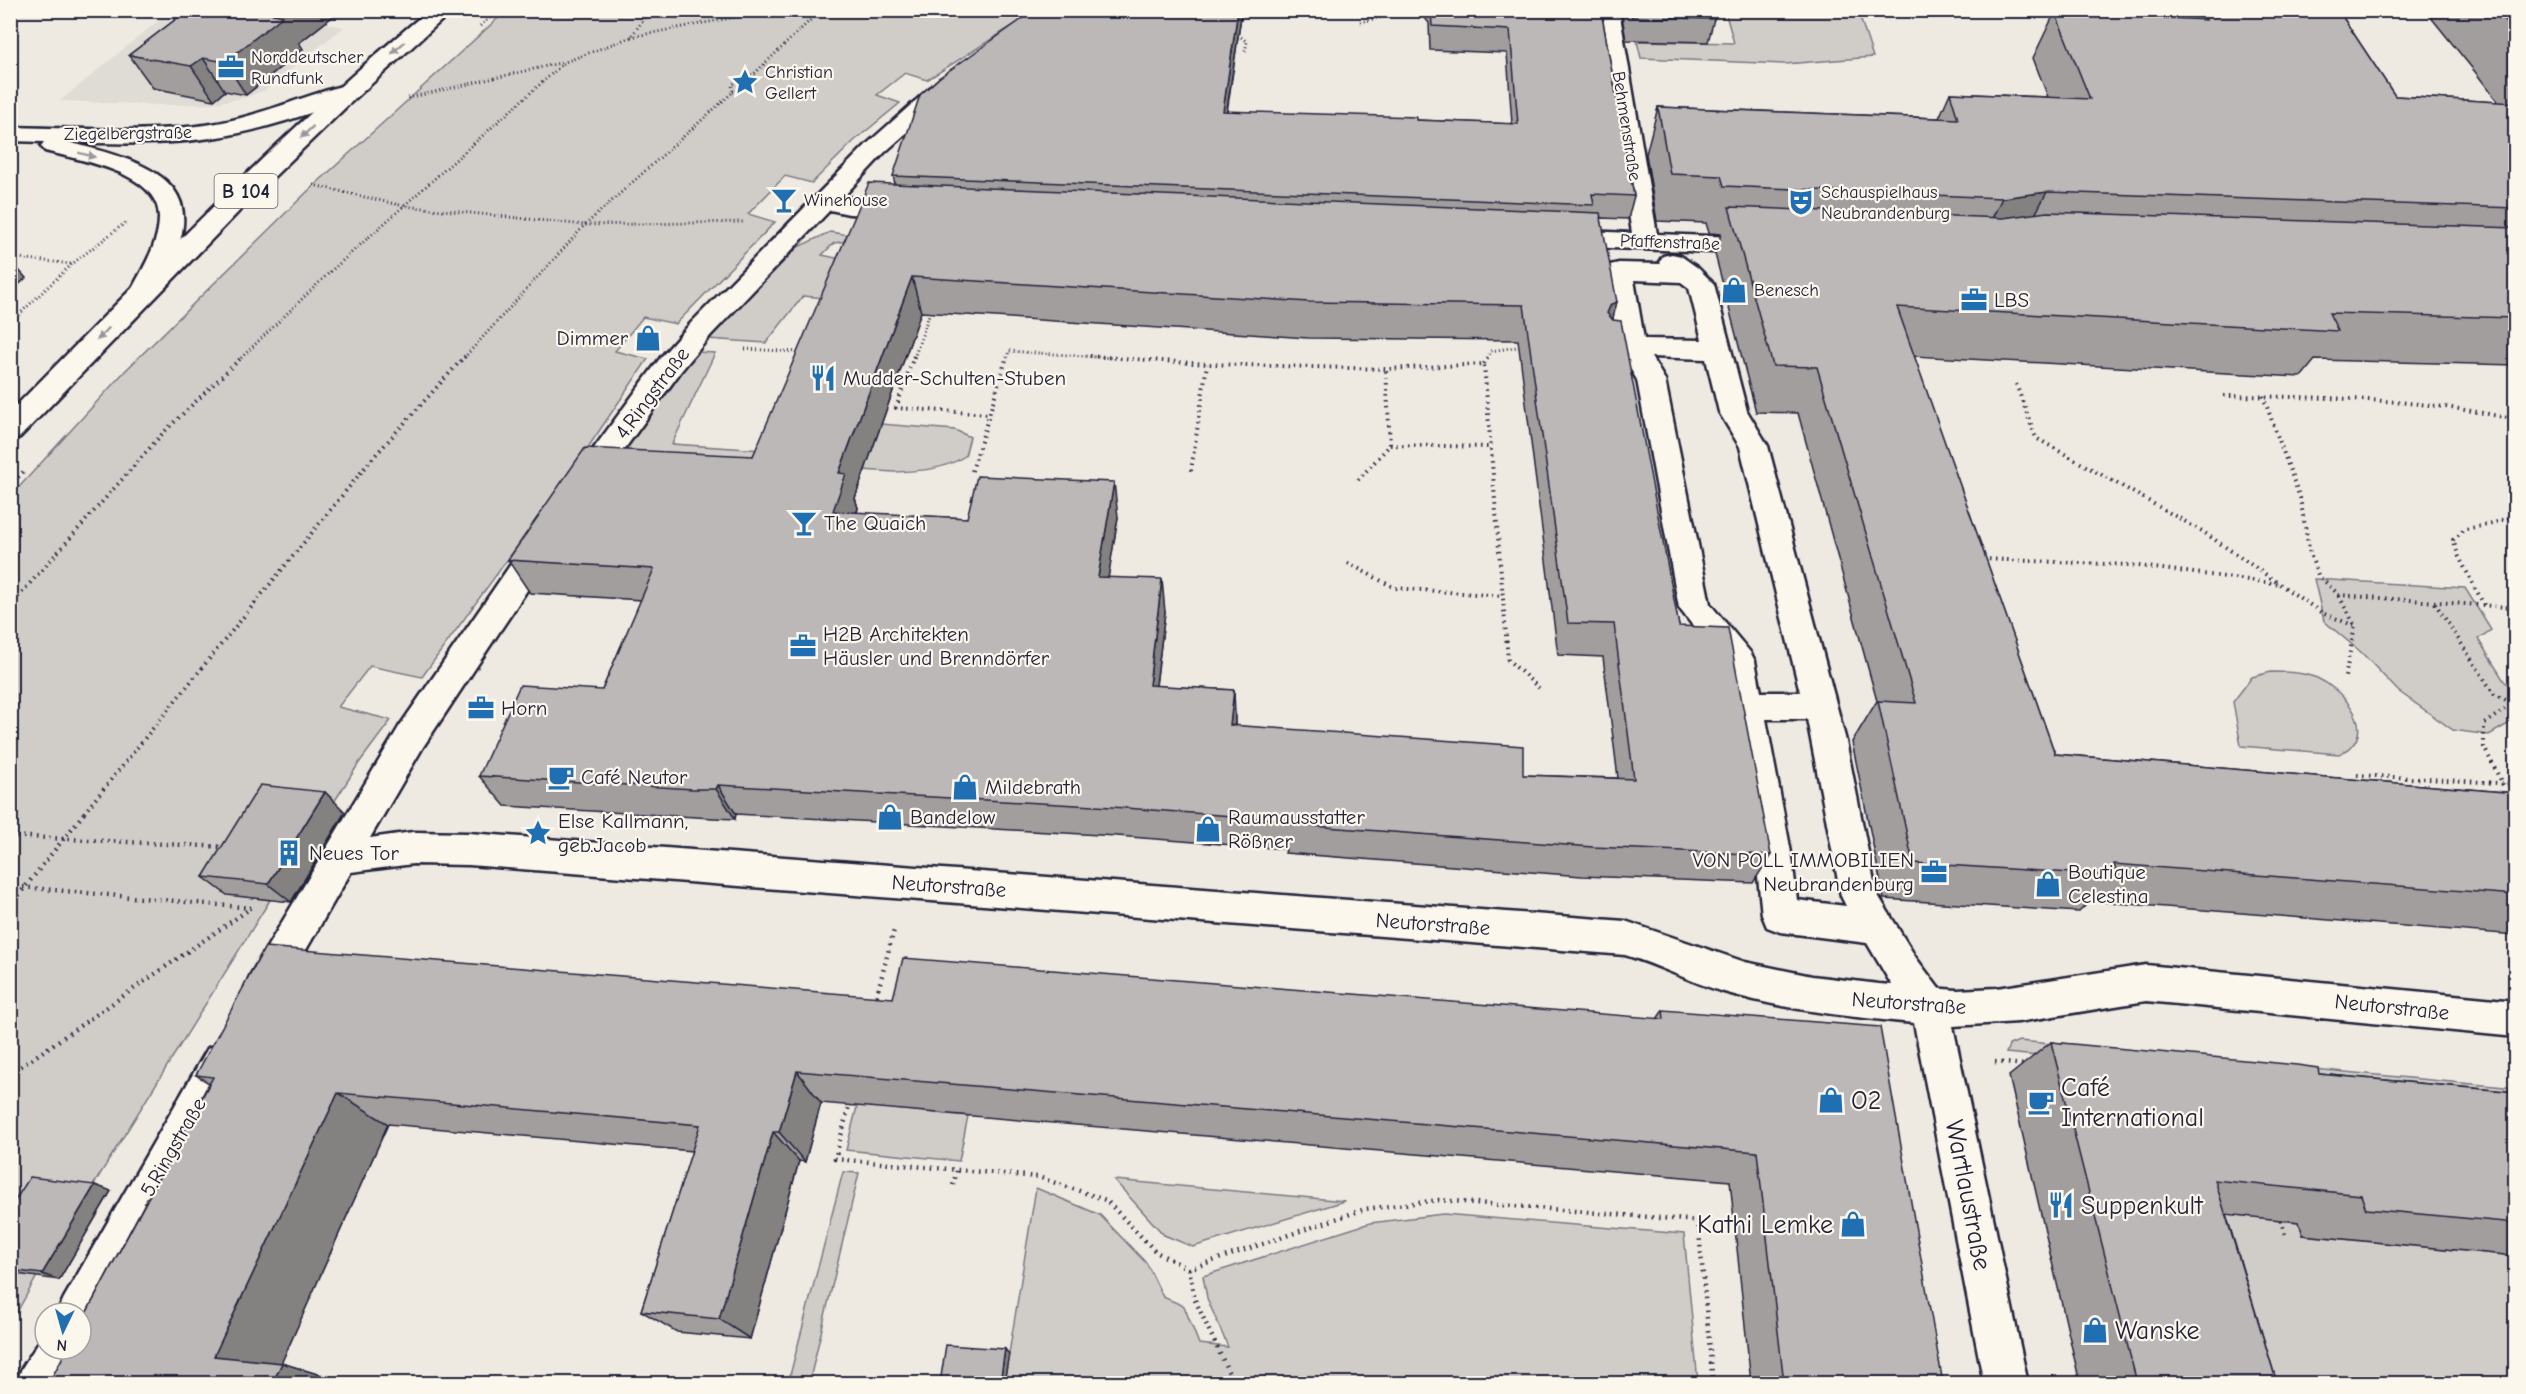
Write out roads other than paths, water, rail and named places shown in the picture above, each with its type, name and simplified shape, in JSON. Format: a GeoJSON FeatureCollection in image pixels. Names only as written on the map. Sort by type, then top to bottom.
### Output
{"type":"FeatureCollection","features":[{"type":"Feature","properties":{"kind":"street","name":"B 104"},"geometry":{"type":"LineString","coordinates":[[10,430],[144,291],[349,92],[443,10]]}},
{"type":"Feature","properties":{"kind":"street","name":"Behmenstraße"},"geometry":{"type":"LineString","coordinates":[[1608,10],[1646,242]]}},
{"type":"Feature","properties":{"kind":"street","name":"4.Ringstraße"},"geometry":{"type":"LineString","coordinates":[[341,858],[411,737],[562,514],[689,343],[876,148],[935,94],[969,69]]}},
{"type":"Feature","properties":{"kind":"street","name":"Ziegelbergstraße"},"geometry":{"type":"LineString","coordinates":[[10,134],[155,135],[213,131],[288,113],[349,92]]}},
{"type":"Feature","properties":{"kind":"street","name":"Ziegelbergstraße"},"geometry":{"type":"LineString","coordinates":[[10,134],[116,163],[148,177],[166,194],[171,203],[172,218],[168,237],[144,291]]}},
{"type":"Feature","properties":{"kind":"street"},"geometry":{"type":"LineString","coordinates":[[826,201],[859,207],[928,210]]}},
{"type":"Feature","properties":{"kind":"street","name":"Pfaffenstraße"},"geometry":{"type":"LineString","coordinates":[[1539,237],[1782,247]]}},
{"type":"Feature","properties":{"kind":"street"},"geometry":{"type":"LineString","coordinates":[[1646,242],[1701,284],[1733,412],[1754,446],[1829,741],[1859,896],[1903,970],[1930,1007]]}},
{"type":"Feature","properties":{"kind":"street"},"geometry":{"type":"LineString","coordinates":[[1689,274],[1618,271],[1621,348],[1651,380],[1695,608],[1739,661],[1774,858],[1780,915],[1877,927]]}},
{"type":"Feature","properties":{"kind":"street"},"geometry":{"type":"LineString","coordinates":[[1621,348],[1716,350]]}},
{"type":"Feature","properties":{"kind":"street"},"geometry":{"type":"LineString","coordinates":[[1748,705],[1820,706]]}},
{"type":"Feature","properties":{"kind":"street","name":"Neutorstraße"},"geometry":{"type":"LineString","coordinates":[[341,858],[413,848],[469,849],[1625,938],[1656,946],[1721,974],[1785,990],[1930,1007],[1974,1008],[2014,1005],[2108,986],[2146,983],[2516,1019]]}},
{"type":"Feature","properties":{"kind":"street","name":"5.Ringstraße"},"geometry":{"type":"LineString","coordinates":[[86,1301],[245,1021],[341,858]]}},
{"type":"Feature","properties":{"kind":"street","name":"Wartlaustraße"},"geometry":{"type":"LineString","coordinates":[[1930,1007],[2006,1383]]}},
{"type":"Feature","properties":{"kind":"street"},"geometry":{"type":"LineString","coordinates":[[39,1383],[51,1361]]}},
{"type":"Feature","properties":{"kind":"place","name":"Norddeutscher Rundfunk"},"geometry":{"type":"Point","coordinates":[231,67]}},
{"type":"Feature","properties":{"kind":"place","name":"Christian Gellert"},"geometry":{"type":"Point","coordinates":[745,82]}},
{"type":"Feature","properties":{"kind":"place","name":"Winehouse"},"geometry":{"type":"Point","coordinates":[784,200]}},
{"type":"Feature","properties":{"kind":"place","name":"Schauspielhaus Neubrandenburg"},"geometry":{"type":"Point","coordinates":[1801,202]}},
{"type":"Feature","properties":{"kind":"place","name":"Benesch"},"geometry":{"type":"Point","coordinates":[1734,290]}},
{"type":"Feature","properties":{"kind":"place","name":"LBS"},"geometry":{"type":"Point","coordinates":[1974,300]}},
{"type":"Feature","properties":{"kind":"place","name":"Dimmer"},"geometry":{"type":"Point","coordinates":[648,338]}},
{"type":"Feature","properties":{"kind":"place","name":"Mudder-Schulten-Stuben"},"geometry":{"type":"Point","coordinates":[823,378]}},
{"type":"Feature","properties":{"kind":"place","name":"The Quaich"},"geometry":{"type":"Point","coordinates":[804,523]}},
{"type":"Feature","properties":{"kind":"place","name":"H2B Architekten Häusler und Brenndörfer"},"geometry":{"type":"Point","coordinates":[803,646]}},
{"type":"Feature","properties":{"kind":"place","name":"Horn"},"geometry":{"type":"Point","coordinates":[481,708]}},
{"type":"Feature","properties":{"kind":"place","name":"Café Neutor"},"geometry":{"type":"Point","coordinates":[561,777]}},
{"type":"Feature","properties":{"kind":"place","name":"Mildebrath"},"geometry":{"type":"Point","coordinates":[965,787]}},
{"type":"Feature","properties":{"kind":"place","name":"Bandelow"},"geometry":{"type":"Point","coordinates":[890,817]}},
{"type":"Feature","properties":{"kind":"place","name":"Raumausstatter Rößner"},"geometry":{"type":"Point","coordinates":[1208,829]}},
{"type":"Feature","properties":{"kind":"place","name":"Else Kallmann, geb.Jacob"},"geometry":{"type":"Point","coordinates":[538,833]}},
{"type":"Feature","properties":{"kind":"place","name":"Neues Tor"},"geometry":{"type":"Point","coordinates":[289,853]}},
{"type":"Feature","properties":{"kind":"place","name":"VON POLL IMMOBILIEN Neubrandenburg"},"geometry":{"type":"Point","coordinates":[1934,872]}},
{"type":"Feature","properties":{"kind":"place","name":"Boutique Celestina"},"geometry":{"type":"Point","coordinates":[2048,884]}},
{"type":"Feature","properties":{"kind":"place","name":"O2"},"geometry":{"type":"Point","coordinates":[1831,1100]}},
{"type":"Feature","properties":{"kind":"place","name":"Café International"},"geometry":{"type":"Point","coordinates":[2041,1102]}},
{"type":"Feature","properties":{"kind":"place","name":"Suppenkult"},"geometry":{"type":"Point","coordinates":[2061,1205]}},
{"type":"Feature","properties":{"kind":"place","name":"Kathi Lemke"},"geometry":{"type":"Point","coordinates":[1853,1224]}},
{"type":"Feature","properties":{"kind":"place","name":"Wanske"},"geometry":{"type":"Point","coordinates":[2095,1330]}}]}
